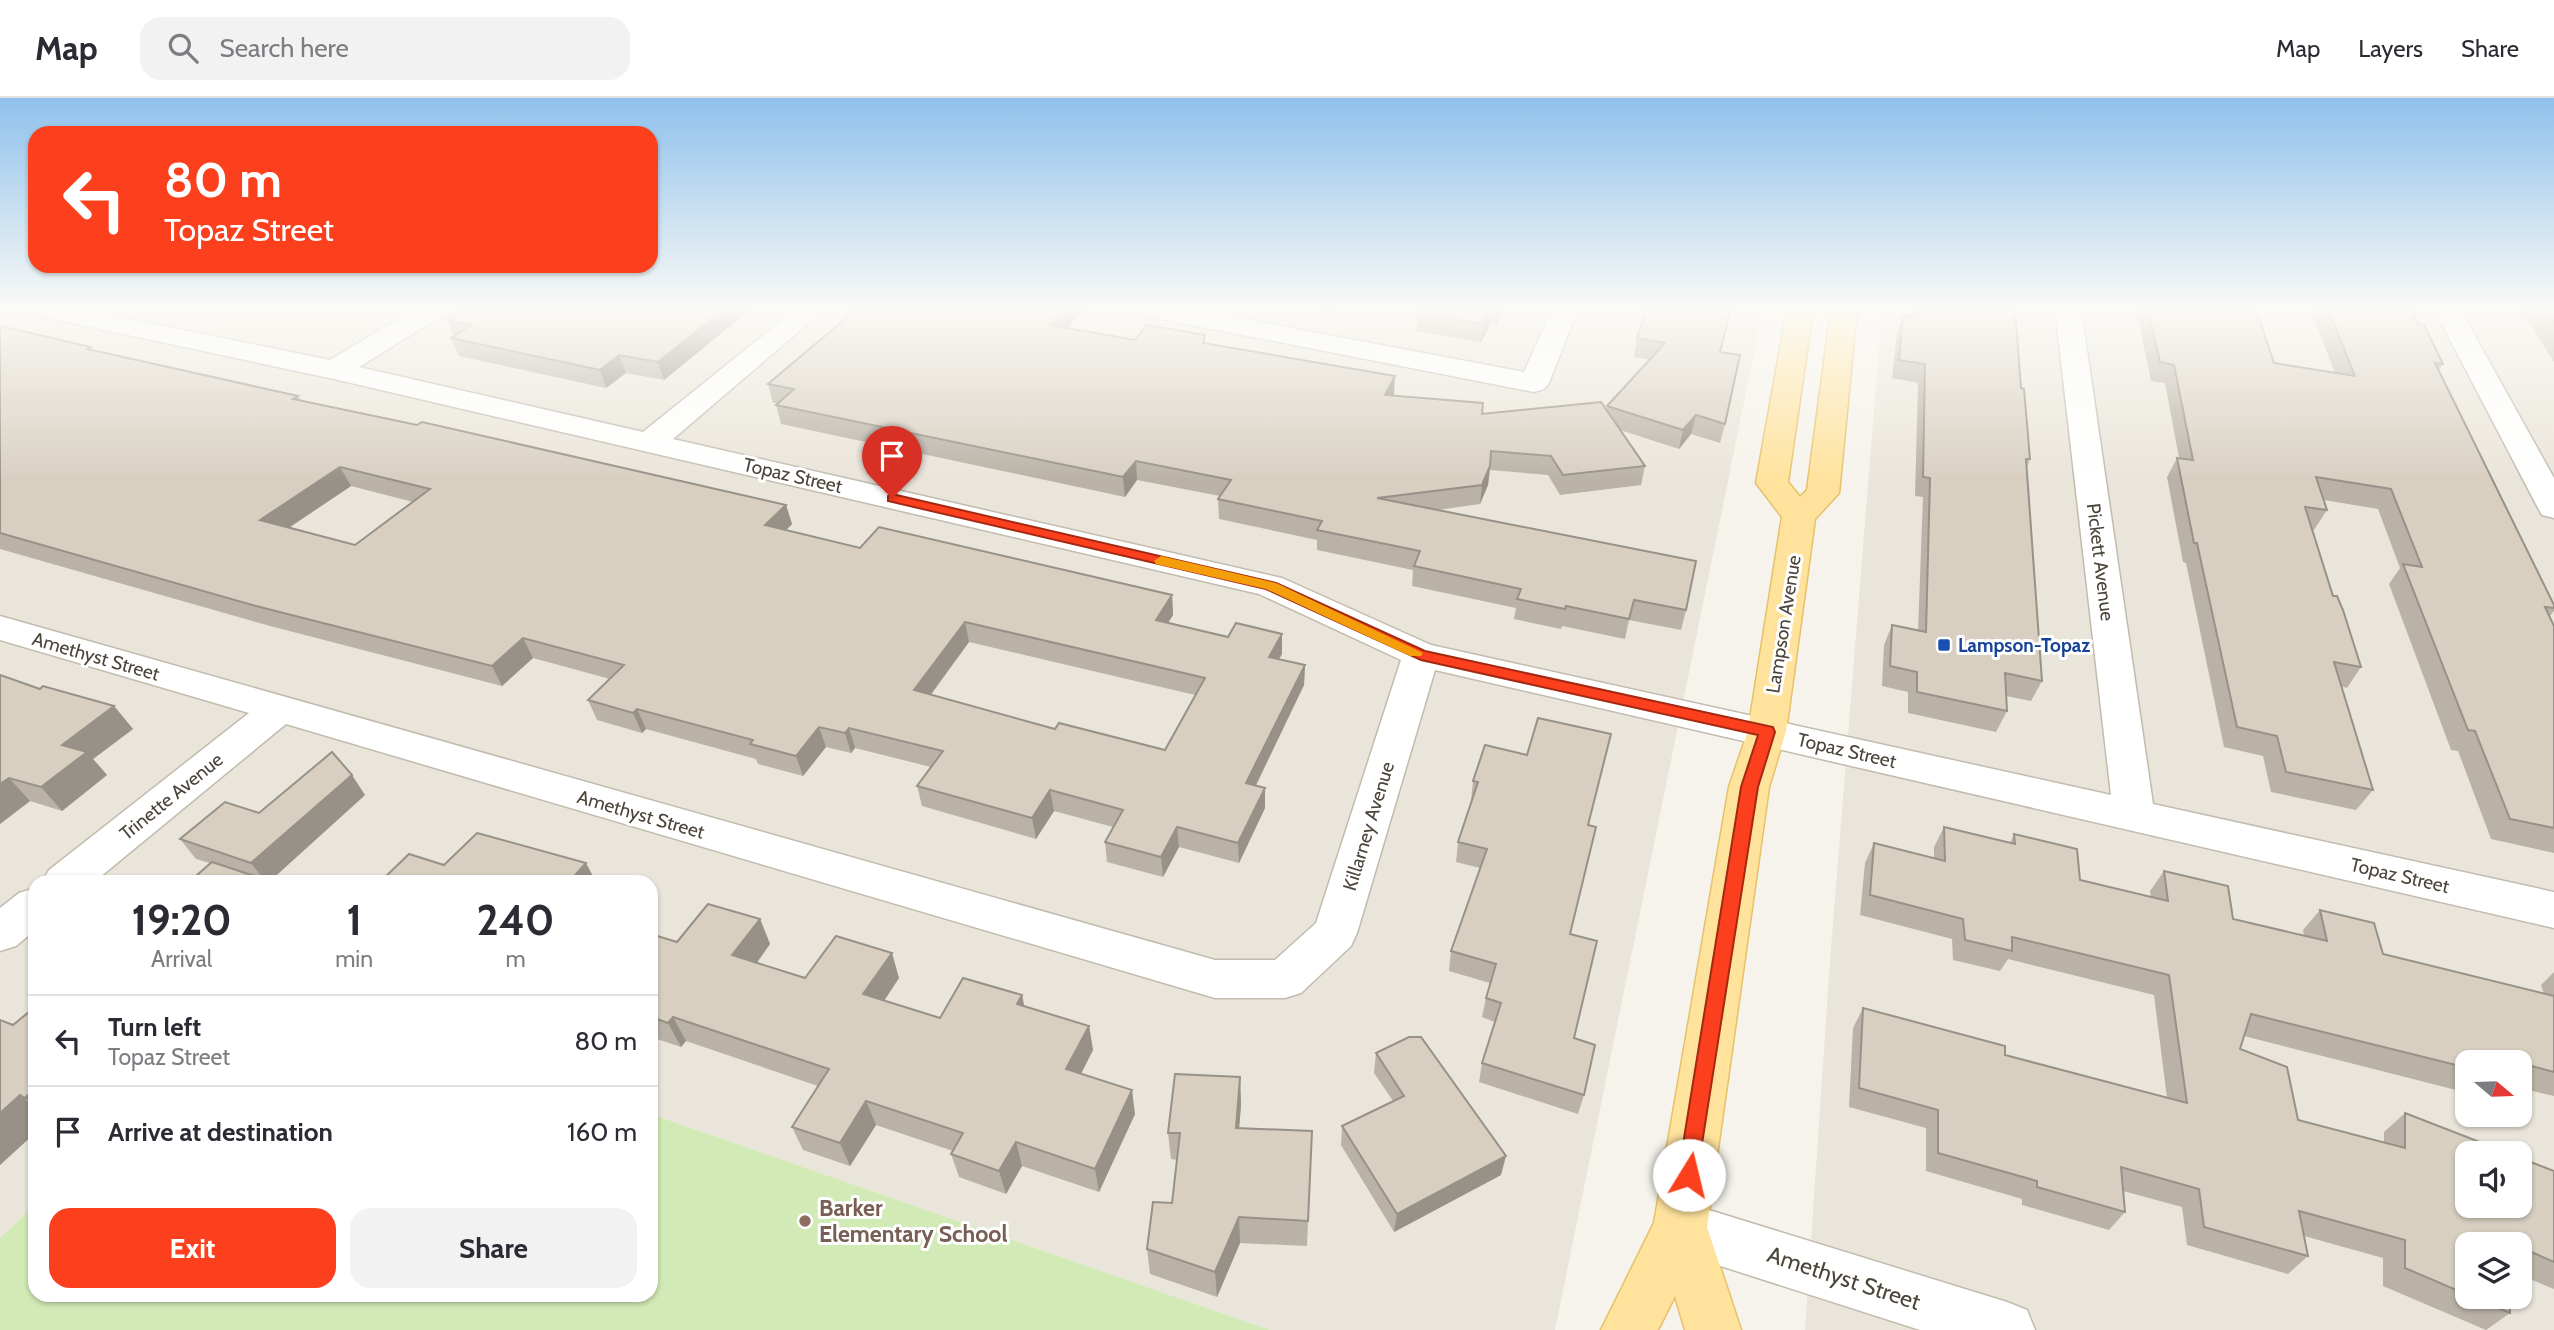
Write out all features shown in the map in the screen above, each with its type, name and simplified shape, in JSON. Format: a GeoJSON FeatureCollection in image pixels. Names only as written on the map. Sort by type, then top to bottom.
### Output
{"type":"FeatureCollection","features":[{"type":"Feature","properties":{"kind":"main road"},"geometry":{"type":"LineString","coordinates":[[1791,366],[1772,484],[1799,516],[1823,493],[1837,366]]}},
{"type":"Feature","properties":{"kind":"main road","name":"Lampson Avenue"},"geometry":{"type":"LineString","coordinates":[[1629,1330],[1681,1227],[1749,787],[1767,732],[1799,516]]}},
{"type":"Feature","properties":{"kind":"main road","name":"Lampson Avenue"},"geometry":{"type":"LineString","coordinates":[[1681,1227],[1713,1330]]}},
{"type":"Feature","properties":{"kind":"street","name":"Topaz Street"},"geometry":{"type":"LineString","coordinates":[[317,366],[1270,586],[1421,655],[2554,910]]}},
{"type":"Feature","properties":{"kind":"street"},"geometry":{"type":"LineString","coordinates":[[334,370],[340,366]]}},
{"type":"Feature","properties":{"kind":"street"},"geometry":{"type":"LineString","coordinates":[[650,442],[741,366]]}},
{"type":"Feature","properties":{"kind":"street"},"geometry":{"type":"LineString","coordinates":[[1455,366],[1534,383],[1541,366]]}},
{"type":"Feature","properties":{"kind":"street","name":"Pickett Avenue"},"geometry":{"type":"LineString","coordinates":[[2075,366],[2134,815]]}},
{"type":"Feature","properties":{"kind":"street"},"geometry":{"type":"LineString","coordinates":[[2478,366],[2554,508]]}},
{"type":"Feature","properties":{"kind":"street","name":"Amethyst Street"},"geometry":{"type":"LineString","coordinates":[[0,628],[1215,979],[1285,979]]}},
{"type":"Feature","properties":{"kind":"street","name":"Killarney Avenue"},"geometry":{"type":"LineString","coordinates":[[1285,979],[1335,933],[1421,655]]}},
{"type":"Feature","properties":{"kind":"street","name":"Trinette Avenue"},"geometry":{"type":"LineString","coordinates":[[73,875],[279,710]]}},
{"type":"Feature","properties":{"kind":"street"},"geometry":{"type":"LineString","coordinates":[[0,933],[28,911]]}},
{"type":"Feature","properties":{"kind":"street","name":"Amethyst Street"},"geometry":{"type":"LineString","coordinates":[[1681,1227],[2007,1330]]}},
{"type":"Feature","properties":{"kind":"shaded area"},"geometry":{"type":"Polygon","coordinates":[[[0,366],[1751,366],[1555,1330],[1270,1330],[658,1116],[658,875],[28,875],[28,1212],[0,1238],[0,366]]]}},
{"type":"Feature","properties":{"kind":"shaded area"},"geometry":{"type":"Polygon","coordinates":[[[1877,366],[2554,366],[2554,1330],[1805,1330],[1830,961],[1877,366]]]}},
{"type":"Feature","properties":{"kind":"green space","name":"Barker Elementary School"},"geometry":{"type":"Polygon","coordinates":[[[658,1116],[1270,1330],[0,1330],[0,1238],[28,1212],[28,1302],[658,1302],[658,1116]]]}},
{"type":"Feature","properties":{"kind":"building"},"geometry":{"type":"Polygon","coordinates":[[[0,366],[166,366],[298,396],[293,399],[417,425],[422,422],[786,505],[765,525],[860,548],[879,527],[1172,595],[1156,620],[1228,637],[1236,623],[1282,634],[1269,657],[1305,665],[1246,783],[1265,788],[1238,843],[1177,827],[1161,857],[1105,842],[1123,810],[1050,790],[1032,818],[917,786],[943,751],[849,728],[845,733],[819,727],[796,756],[750,744],[753,740],[637,709],[633,713],[588,700],[624,665],[523,638],[492,666],[256,606],[0,533],[0,366]],[[340,467],[260,520],[355,545],[430,489],[340,467]],[[965,622],[914,690],[1055,729],[1059,723],[1165,750],[1205,678],[965,622]]]}},
{"type":"Feature","properties":{"kind":"building"},"geometry":{"type":"Polygon","coordinates":[[[584,366],[604,366],[600,370],[584,366]]]}},
{"type":"Feature","properties":{"kind":"building"},"geometry":{"type":"Polygon","coordinates":[[[789,366],[1340,366],[1395,376],[1385,395],[1483,403],[1482,414],[1601,402],[1645,466],[1563,475],[1551,456],[1491,451],[1490,466],[1482,485],[1377,498],[1696,561],[1686,610],[1634,600],[1629,619],[1517,599],[1521,589],[1414,566],[1420,551],[1317,530],[1322,521],[1218,499],[1231,480],[1136,461],[1123,477],[776,405],[794,389],[768,384],[789,366]]]}},
{"type":"Feature","properties":{"kind":"building"},"geometry":{"type":"Polygon","coordinates":[[[1643,366],[1738,366],[1725,424],[1696,415],[1683,430],[1607,406],[1643,366]]]}},
{"type":"Feature","properties":{"kind":"building"},"geometry":{"type":"Polygon","coordinates":[[[1925,366],[2019,366],[2030,459],[2026,459],[2042,681],[2005,673],[2007,711],[1917,692],[1917,672],[1890,666],[1892,625],[1926,632],[1930,478],[1923,477],[1925,366]]]}},
{"type":"Feature","properties":{"kind":"building"},"geometry":{"type":"Polygon","coordinates":[[[2174,366],[2296,366],[2355,376],[2351,366],[2437,366],[2554,605],[2554,608],[2545,607],[2554,626],[2554,828],[2510,819],[2475,731],[2468,730],[2403,564],[2422,567],[2391,489],[2316,477],[2327,510],[2305,507],[2333,596],[2337,596],[2343,610],[2361,667],[2334,662],[2373,790],[2286,772],[2277,736],[2237,727],[2177,458],[2193,460],[2174,366]]]}},
{"type":"Feature","properties":{"kind":"building"},"geometry":{"type":"Polygon","coordinates":[[[0,675],[40,689],[43,686],[114,706],[62,745],[87,752],[41,787],[9,778],[0,784],[0,675]]]}},
{"type":"Feature","properties":{"kind":"building"},"geometry":{"type":"Polygon","coordinates":[[[1538,718],[1611,734],[1588,825],[1596,827],[1570,934],[1597,941],[1574,1038],[1595,1045],[1584,1095],[1482,1063],[1501,1003],[1486,998],[1496,964],[1451,951],[1487,849],[1458,842],[1478,782],[1473,781],[1485,745],[1527,755],[1538,718]]]}},
{"type":"Feature","properties":{"kind":"building"},"geometry":{"type":"Polygon","coordinates":[[[332,752],[352,775],[251,863],[180,839],[225,802],[259,813],[332,752]]]}},
{"type":"Feature","properties":{"kind":"building"},"geometry":{"type":"Polygon","coordinates":[[[1944,827],[2015,844],[2014,834],[2077,849],[2080,880],[2168,901],[2164,871],[2228,886],[2233,919],[2327,941],[2320,910],[2374,923],[2383,954],[2554,996],[2554,1072],[2532,1066],[2532,1050],[2455,1050],[2455,1065],[2251,1014],[2240,1049],[2287,1067],[2298,1120],[2405,1148],[2405,1113],[2477,1141],[2455,1141],[2455,1218],[2532,1218],[2532,1163],[2554,1171],[2554,1262],[2532,1252],[2532,1232],[2455,1232],[2455,1289],[2405,1268],[2405,1240],[2299,1211],[2308,1256],[2204,1227],[2199,1189],[2121,1167],[2125,1212],[2037,1187],[2037,1181],[1938,1153],[1938,1110],[1859,1088],[1863,1008],[2005,1046],[2005,1055],[2187,1103],[2169,975],[2012,937],[2012,951],[1965,940],[1963,919],[1870,895],[1874,843],[1945,861],[1944,827]]]}},
{"type":"Feature","properties":{"kind":"building"},"geometry":{"type":"Polygon","coordinates":[[[477,833],[586,863],[575,875],[387,875],[409,854],[444,865],[477,833]]]}},
{"type":"Feature","properties":{"kind":"building"},"geometry":{"type":"Polygon","coordinates":[[[212,862],[251,875],[197,875],[212,862]]]}},
{"type":"Feature","properties":{"kind":"building"},"geometry":{"type":"Polygon","coordinates":[[[708,904],[760,919],[732,955],[805,978],[836,936],[892,953],[863,994],[940,1018],[963,978],[1022,995],[1017,1004],[1089,1026],[1066,1069],[1132,1090],[1095,1169],[1016,1142],[999,1171],[951,1154],[963,1133],[866,1101],[840,1143],[792,1127],[829,1069],[673,1017],[668,1023],[658,1019],[658,936],[677,942],[708,904]]]}},
{"type":"Feature","properties":{"kind":"building"},"geometry":{"type":"Polygon","coordinates":[[[28,1013],[28,1095],[25,1098],[20,1095],[0,1113],[0,1020],[13,1025],[28,1013]]]}},
{"type":"Feature","properties":{"kind":"building"},"geometry":{"type":"Polygon","coordinates":[[[1409,1037],[1421,1037],[1506,1156],[1397,1214],[1342,1126],[1404,1096],[1376,1053],[1409,1037]]]}},
{"type":"Feature","properties":{"kind":"building"},"geometry":{"type":"Polygon","coordinates":[[[1175,1074],[1240,1077],[1236,1128],[1312,1131],[1308,1221],[1239,1217],[1215,1272],[1147,1249],[1153,1202],[1172,1203],[1180,1133],[1168,1133],[1175,1074]]]}},
{"type":"Feature","properties":{"kind":"slow traffic"},"geometry":{"type":"LineString","coordinates":[[1161,561],[1270,586],[1416,653]]}},
{"type":"Feature","properties":{"kind":"place","name":"Lampson-Topaz"},"geometry":{"type":"Point","coordinates":[1944,645]}},
{"type":"Feature","properties":{"kind":"place","name":"Barker Elementary School"},"geometry":{"type":"Point","coordinates":[805,1221]}},
{"type":"Feature","properties":{"kind":"route"},"geometry":{"type":"LineString","coordinates":[[892,498],[1270,586],[1421,655],[1767,732],[1749,787],[1689,1175]]}}]}
